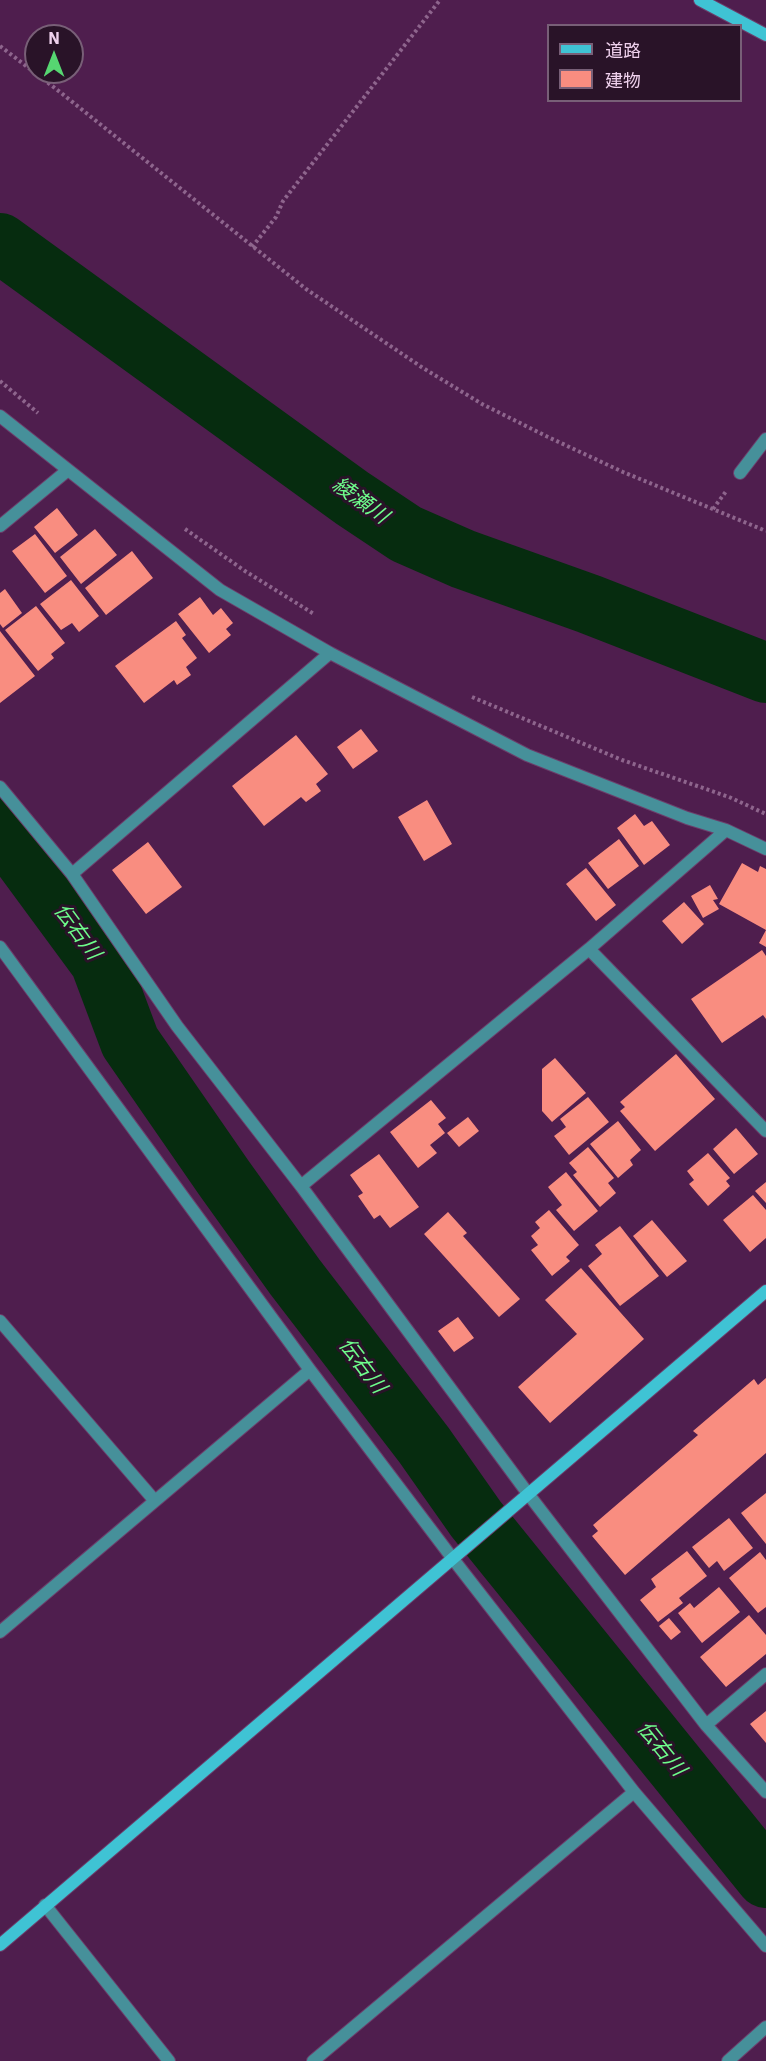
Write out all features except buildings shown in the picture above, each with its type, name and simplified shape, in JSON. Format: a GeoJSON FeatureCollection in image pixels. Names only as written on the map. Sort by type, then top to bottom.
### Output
{"type":"FeatureCollection","features":[{"type":"Feature","properties":{"kind":"street"},"geometry":{"type":"LineString","coordinates":[[700,0],[766,35]]}},
{"type":"Feature","properties":{"kind":"street"},"geometry":{"type":"LineString","coordinates":[[0,416],[220,590],[330,653],[527,755],[687,818],[726,830],[766,849]]}},
{"type":"Feature","properties":{"kind":"street"},"geometry":{"type":"LineString","coordinates":[[740,473],[766,439]]}},
{"type":"Feature","properties":{"kind":"street"},"geometry":{"type":"LineString","coordinates":[[0,526],[68,470]]}},
{"type":"Feature","properties":{"kind":"street"},"geometry":{"type":"LineString","coordinates":[[72,873],[330,653]]}},
{"type":"Feature","properties":{"kind":"street"},"geometry":{"type":"LineString","coordinates":[[0,787],[72,873],[177,1026],[300,1186],[529,1495],[706,1725],[766,1792]]}},
{"type":"Feature","properties":{"kind":"street"},"geometry":{"type":"LineString","coordinates":[[300,1186],[589,949],[726,830]]}},
{"type":"Feature","properties":{"kind":"street"},"geometry":{"type":"LineString","coordinates":[[0,947],[310,1370],[453,1559],[634,1792],[766,1946]]}},
{"type":"Feature","properties":{"kind":"street"},"geometry":{"type":"LineString","coordinates":[[589,949],[766,1131]]}},
{"type":"Feature","properties":{"kind":"street"},"geometry":{"type":"LineString","coordinates":[[0,970],[11,960]]}},
{"type":"Feature","properties":{"kind":"street"},"geometry":{"type":"LineString","coordinates":[[0,1945],[766,1291]]}},
{"type":"Feature","properties":{"kind":"street"},"geometry":{"type":"LineString","coordinates":[[0,1323],[155,1501]]}},
{"type":"Feature","properties":{"kind":"street"},"geometry":{"type":"LineString","coordinates":[[0,1632],[310,1370]]}},
{"type":"Feature","properties":{"kind":"street"},"geometry":{"type":"LineString","coordinates":[[706,1725],[766,1674]]}},
{"type":"Feature","properties":{"kind":"street"},"geometry":{"type":"LineString","coordinates":[[313,2061],[634,1792]]}},
{"type":"Feature","properties":{"kind":"street"},"geometry":{"type":"LineString","coordinates":[[45,1905],[169,2061]]}},
{"type":"Feature","properties":{"kind":"street"},"geometry":{"type":"LineString","coordinates":[[728,2061],[766,2027]]}},
{"type":"Feature","properties":{"kind":"path"},"geometry":{"type":"LineString","coordinates":[[252,247],[276,216],[283,201],[440,0]]}},
{"type":"Feature","properties":{"kind":"path"},"geometry":{"type":"LineString","coordinates":[[0,46],[252,247],[364,330],[482,404],[623,472],[766,531]]}},
{"type":"Feature","properties":{"kind":"path"},"geometry":{"type":"LineString","coordinates":[[0,381],[45,419]]}},
{"type":"Feature","properties":{"kind":"path"},"geometry":{"type":"LineString","coordinates":[[182,527],[245,571],[323,620]]}},
{"type":"Feature","properties":{"kind":"path"},"geometry":{"type":"LineString","coordinates":[[470,696],[622,760],[729,797],[766,814]]}},
{"type":"Feature","properties":{"kind":"waterway","name":"綾瀬川"},"geometry":{"type":"LineString","coordinates":[[0,243],[352,498],[406,534],[463,559],[589,604],[766,673]]}},
{"type":"Feature","properties":{"kind":"waterway","name":"伝右川"},"geometry":{"type":"LineString","coordinates":[[0,826],[100,962],[130,1042],[295,1277],[424,1445],[476,1519],[766,1878]]}}]}
